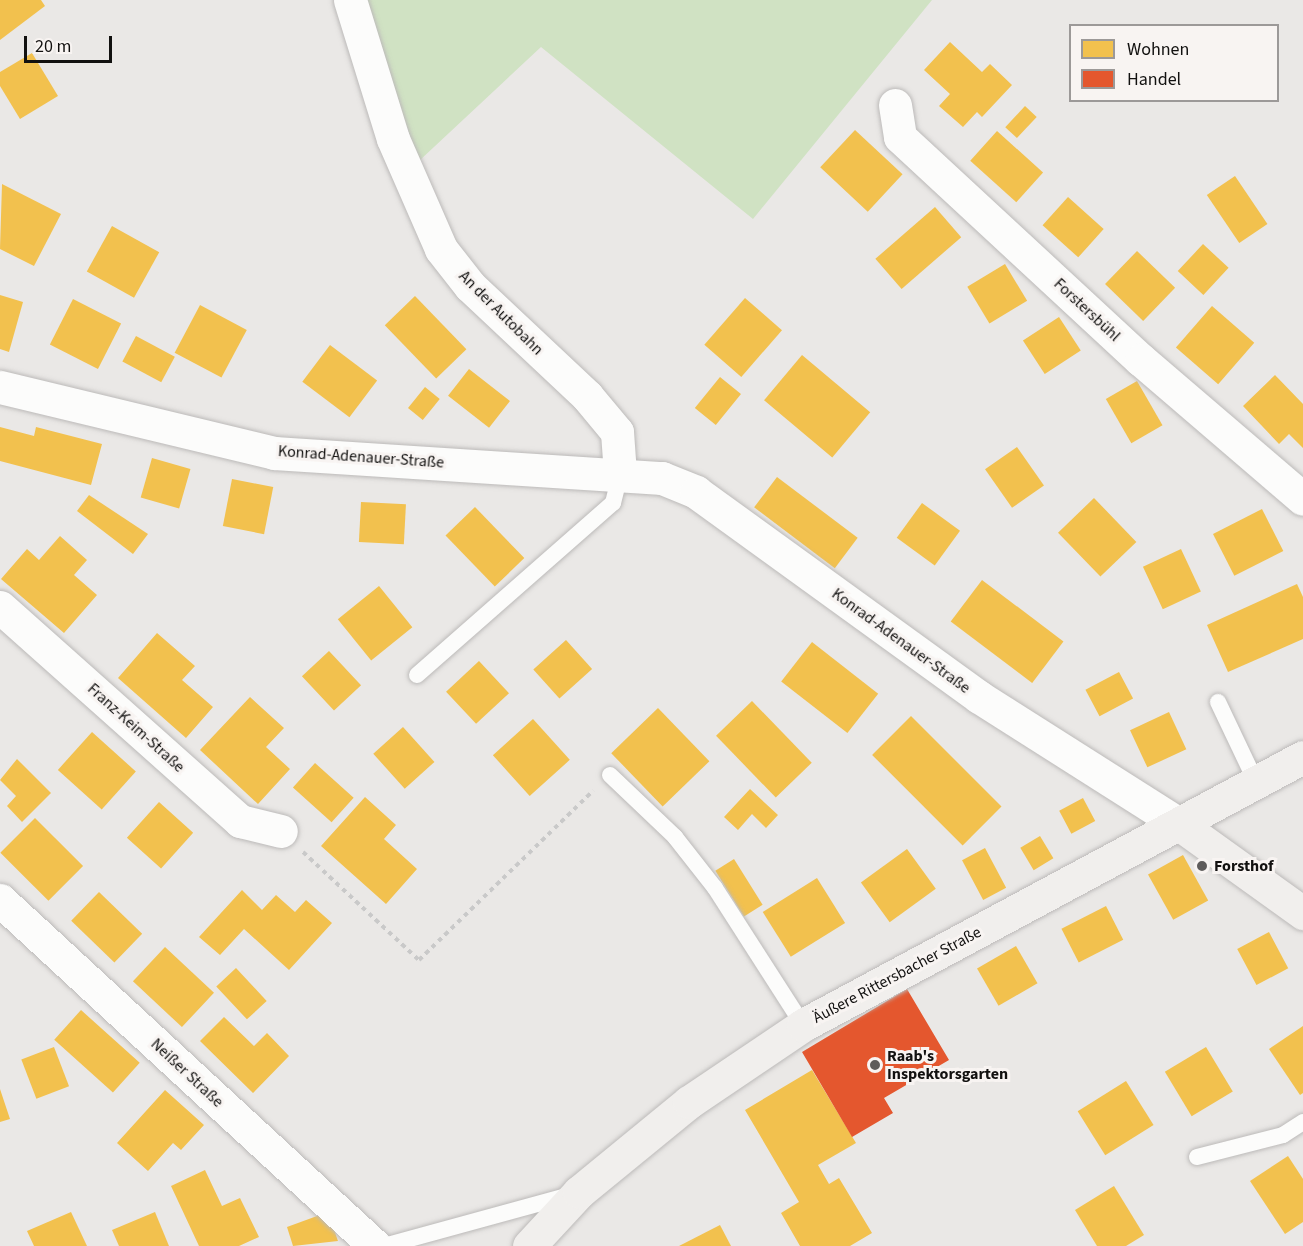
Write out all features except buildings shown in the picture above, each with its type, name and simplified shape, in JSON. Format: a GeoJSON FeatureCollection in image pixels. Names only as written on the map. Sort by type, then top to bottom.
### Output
{"type":"FeatureCollection","features":[{"type":"Feature","properties":{"kind":"main road","name":"Äußere Rittersbacher Straße"},"geometry":{"type":"LineString","coordinates":[[529,1246],[579,1192],[689,1102],[803,1025],[1303,757]]}},
{"type":"Feature","properties":{"kind":"main road"},"geometry":{"type":"LineString","coordinates":[[1179,824],[1303,913]]}},
{"type":"Feature","properties":{"kind":"street","name":"An der Autobahn"},"geometry":{"type":"LineString","coordinates":[[350,0],[393,139],[441,249],[470,286],[587,396],[617,432],[620,474]]}},
{"type":"Feature","properties":{"kind":"street","name":"Forstersbühl"},"geometry":{"type":"LineString","coordinates":[[895,105],[900,137],[1141,360],[1303,499]]}},
{"type":"Feature","properties":{"kind":"street","name":"Konrad-Adenauer-Straße"},"geometry":{"type":"LineString","coordinates":[[0,387],[274,453],[662,478],[696,492],[979,697],[1179,824]]}},
{"type":"Feature","properties":{"kind":"street","name":"Franz-Keim-Straße"},"geometry":{"type":"LineString","coordinates":[[0,607],[240,821],[281,831]]}},
{"type":"Feature","properties":{"kind":"street","name":"Neißer Straße"},"geometry":{"type":"LineString","coordinates":[[0,900],[375,1246]]}},
{"type":"Feature","properties":{"kind":"lane"},"geometry":{"type":"LineString","coordinates":[[417,675],[613,503],[620,474]]}},
{"type":"Feature","properties":{"kind":"lane"},"geometry":{"type":"LineString","coordinates":[[1218,702],[1256,782]]}},
{"type":"Feature","properties":{"kind":"lane"},"geometry":{"type":"LineString","coordinates":[[610,775],[689,854],[803,1025]]}},
{"type":"Feature","properties":{"kind":"lane"},"geometry":{"type":"LineString","coordinates":[[1197,1157],[1283,1135],[1303,1122]]}},
{"type":"Feature","properties":{"kind":"lane"},"geometry":{"type":"LineString","coordinates":[[384,1246],[579,1192]]}},
{"type":"Feature","properties":{"kind":"path"},"geometry":{"type":"LineString","coordinates":[[281,831],[419,960],[610,775]]}},
{"type":"Feature","properties":{"kind":"green space"},"geometry":{"type":"Polygon","coordinates":[[[362,0],[932,0],[753,219],[541,47],[419,161],[362,0]]]}},
{"type":"Feature","properties":{"kind":"place","name":"Forsthof"},"geometry":{"type":"Point","coordinates":[1202,866]}},
{"type":"Feature","properties":{"kind":"place","name":"Raab's Inspektorsgarten"},"geometry":{"type":"Point","coordinates":[875,1065]}}]}
